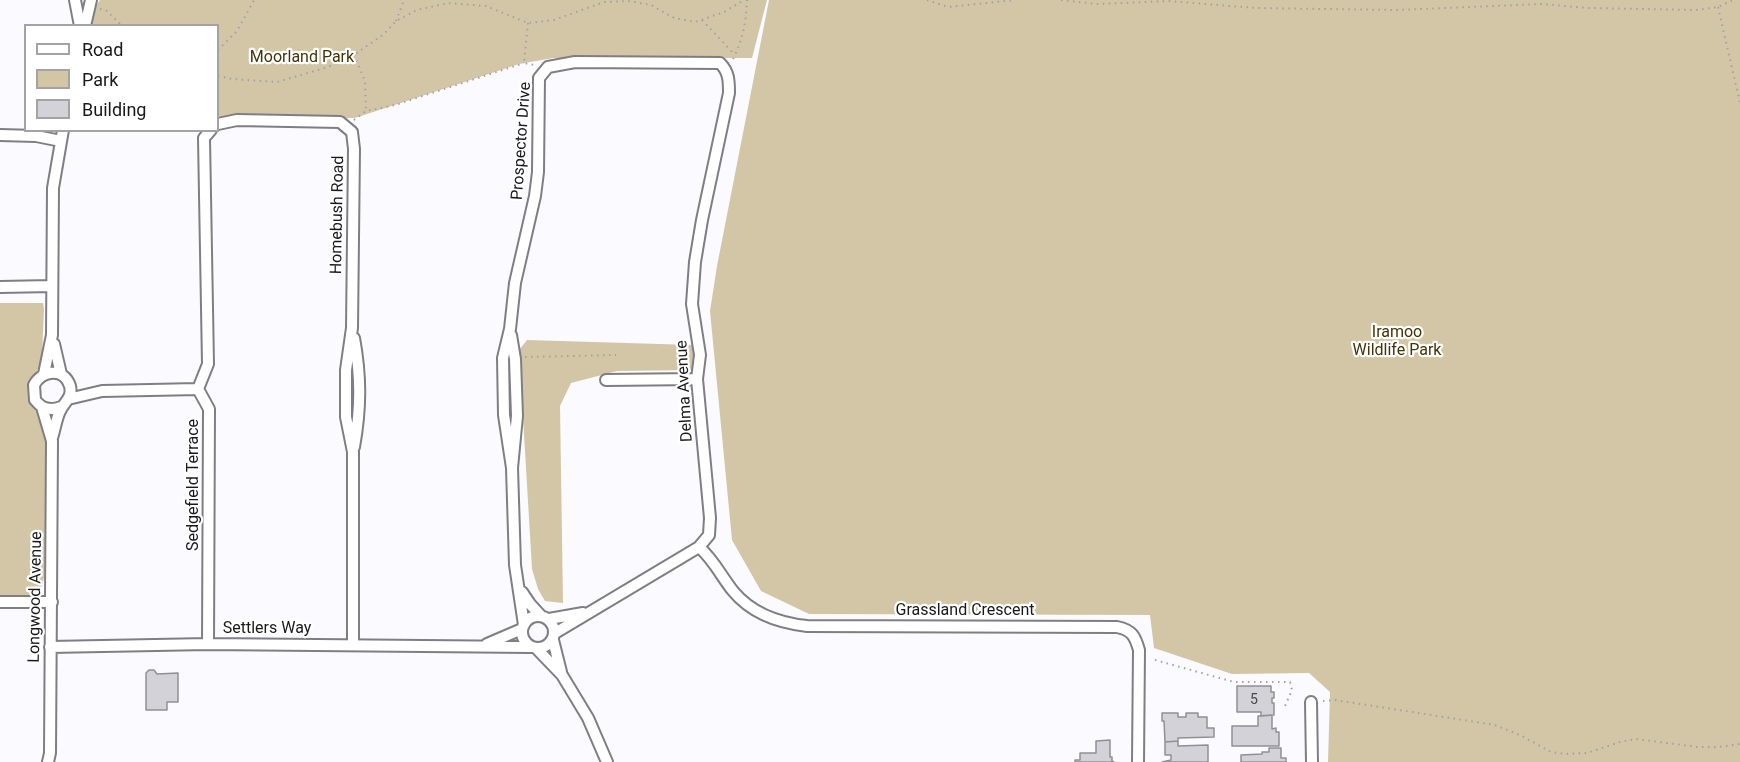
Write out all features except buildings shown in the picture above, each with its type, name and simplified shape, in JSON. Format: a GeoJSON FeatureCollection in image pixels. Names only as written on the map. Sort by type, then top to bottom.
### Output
{"type":"FeatureCollection","features":[{"type":"Feature","properties":{"kind":"street"},"geometry":{"type":"LineString","coordinates":[[75,0],[81,24]]}},
{"type":"Feature","properties":{"kind":"street"},"geometry":{"type":"LineString","coordinates":[[83,24],[90,3]]}},
{"type":"Feature","properties":{"kind":"street","name":"Prospector Drive"},"geometry":{"type":"LineString","coordinates":[[523,627],[515,565],[512,468],[517,416],[515,359],[510,329],[515,283],[535,196],[538,172],[539,78],[548,67],[574,62],[715,62],[720,63],[727,71]]}},
{"type":"Feature","properties":{"kind":"street","name":"Delma Avenue"},"geometry":{"type":"LineString","coordinates":[[699,547],[710,530],[697,379],[700,355],[692,304],[695,262],[702,220],[729,93],[727,71]]}},
{"type":"Feature","properties":{"kind":"street","name":"Homebush Road"},"geometry":{"type":"LineString","coordinates":[[219,124],[237,120],[340,122],[352,132],[354,149],[352,328],[360,370],[360,417],[353,452],[353,645]]}},
{"type":"Feature","properties":{"kind":"street"},"geometry":{"type":"LineString","coordinates":[[69,383],[102,391],[198,389],[208,364],[204,138],[209,132]]}},
{"type":"Feature","properties":{"kind":"street"},"geometry":{"type":"LineString","coordinates":[[0,135],[62,136],[53,189],[52,335],[44,374]]}},
{"type":"Feature","properties":{"kind":"street"},"geometry":{"type":"LineString","coordinates":[[0,287],[52,286]]}},
{"type":"Feature","properties":{"kind":"street"},"geometry":{"type":"LineString","coordinates":[[52,335],[61,374],[69,383],[70,388],[65,403]]}},
{"type":"Feature","properties":{"kind":"street"},"geometry":{"type":"LineString","coordinates":[[61,374],[50,372],[36,380],[33,390],[35,400],[48,410],[102,391]]}},
{"type":"Feature","properties":{"kind":"street"},"geometry":{"type":"LineString","coordinates":[[606,380],[697,379]]}},
{"type":"Feature","properties":{"kind":"street","name":"Sedgefield Terrace"},"geometry":{"type":"LineString","coordinates":[[198,389],[209,409],[208,644]]}},
{"type":"Feature","properties":{"kind":"street","name":"Longwood Avenue"},"geometry":{"type":"LineString","coordinates":[[52,441],[65,403]]}},
{"type":"Feature","properties":{"kind":"street","name":"Longwood Avenue"},"geometry":{"type":"LineString","coordinates":[[42,407],[52,441],[50,759]]}},
{"type":"Feature","properties":{"kind":"street"},"geometry":{"type":"LineString","coordinates":[[533,647],[546,647],[554,637],[589,612],[699,547]]}},
{"type":"Feature","properties":{"kind":"street","name":"Grassland Crescent"},"geometry":{"type":"LineString","coordinates":[[699,547],[716,564],[734,592],[749,606],[785,624],[807,626],[1117,627],[1128,629],[1135,636],[1139,650],[1138,762]]}},
{"type":"Feature","properties":{"kind":"street"},"geometry":{"type":"LineString","coordinates":[[517,584],[530,604],[555,628],[554,637],[562,675]]}},
{"type":"Feature","properties":{"kind":"street"},"geometry":{"type":"LineString","coordinates":[[0,602],[52,602]]}},
{"type":"Feature","properties":{"kind":"street"},"geometry":{"type":"LineString","coordinates":[[589,612],[531,617],[523,627],[524,639],[562,675],[588,718],[607,762]]}},
{"type":"Feature","properties":{"kind":"street","name":"Settlers Way"},"geometry":{"type":"LineString","coordinates":[[484,645],[507,637],[523,627]]}},
{"type":"Feature","properties":{"kind":"street","name":"Settlers Way"},"geometry":{"type":"LineString","coordinates":[[50,648],[208,644],[533,647]]}},
{"type":"Feature","properties":{"kind":"street"},"geometry":{"type":"LineString","coordinates":[[1311,702],[1312,762]]}},
{"type":"Feature","properties":{"kind":"street"},"geometry":{"type":"LineString","coordinates":[[598,744],[600,762]]}},
{"type":"Feature","properties":{"kind":"path"},"geometry":{"type":"LineString","coordinates":[[219,49],[237,31],[254,0]]}},
{"type":"Feature","properties":{"kind":"path"},"geometry":{"type":"LineString","coordinates":[[396,21],[404,0]]}},
{"type":"Feature","properties":{"kind":"path"},"geometry":{"type":"LineString","coordinates":[[219,76],[277,81],[328,67],[354,55],[384,34],[396,21],[417,10],[448,3],[486,6],[528,23],[554,20],[604,2],[628,1],[651,5],[674,18],[695,22],[724,12],[745,0],[746,19],[742,39],[734,57],[702,20]]}},
{"type":"Feature","properties":{"kind":"path"},"geometry":{"type":"LineString","coordinates":[[927,0],[948,7],[1016,0]]}},
{"type":"Feature","properties":{"kind":"path"},"geometry":{"type":"LineString","coordinates":[[1061,0],[1097,4],[1168,1],[1256,8],[1398,10],[1542,4],[1589,8],[1684,10],[1718,7],[1733,0]]}},
{"type":"Feature","properties":{"kind":"path"},"geometry":{"type":"LineString","coordinates":[[90,3],[107,11],[121,24]]}},
{"type":"Feature","properties":{"kind":"path"},"geometry":{"type":"LineString","coordinates":[[1718,7],[1740,103]]}},
{"type":"Feature","properties":{"kind":"path"},"geometry":{"type":"LineString","coordinates":[[524,63],[528,23]]}},
{"type":"Feature","properties":{"kind":"path"},"geometry":{"type":"LineString","coordinates":[[354,55],[365,81],[366,111]]}},
{"type":"Feature","properties":{"kind":"path"},"geometry":{"type":"LineString","coordinates":[[353,121],[366,111],[395,105],[524,63],[536,67]]}},
{"type":"Feature","properties":{"kind":"path"},"geometry":{"type":"LineString","coordinates":[[525,357],[616,355]]}},
{"type":"Feature","properties":{"kind":"path"},"geometry":{"type":"LineString","coordinates":[[1155,660],[1234,682],[1290,682],[1292,690],[1285,706]]}},
{"type":"Feature","properties":{"kind":"path"},"geometry":{"type":"LineString","coordinates":[[1311,702],[1335,700],[1495,725],[1522,736],[1551,752],[1565,754],[1587,753],[1636,739],[1698,747],[1740,744]]}},
{"type":"Feature","properties":{"kind":"green space","name":"Moorland Park"},"geometry":{"type":"Polygon","coordinates":[[[100,0],[767,0],[752,58],[553,58],[519,64],[355,118],[219,117],[219,24],[91,24],[93,10],[100,0]]]}},
{"type":"Feature","properties":{"kind":"green space","name":"Iramoo Wildlife Park"},"geometry":{"type":"Polygon","coordinates":[[[769,0],[1740,0],[1740,762],[1328,762],[1330,692],[1309,673],[1232,674],[1154,648],[1150,615],[809,614],[761,591],[732,540],[710,311],[769,0]]]}},
{"type":"Feature","properties":{"kind":"green space"},"geometry":{"type":"Polygon","coordinates":[[[0,303],[43,303],[44,309],[42,356],[29,392],[42,421],[45,438],[45,574],[41,589],[31,595],[0,595],[0,303]]]}},
{"type":"Feature","properties":{"kind":"green space"},"geometry":{"type":"Polygon","coordinates":[[[527,340],[693,345],[693,370],[617,371],[571,383],[560,406],[563,603],[545,601],[538,589],[532,569],[519,350],[527,340]]]}}]}
